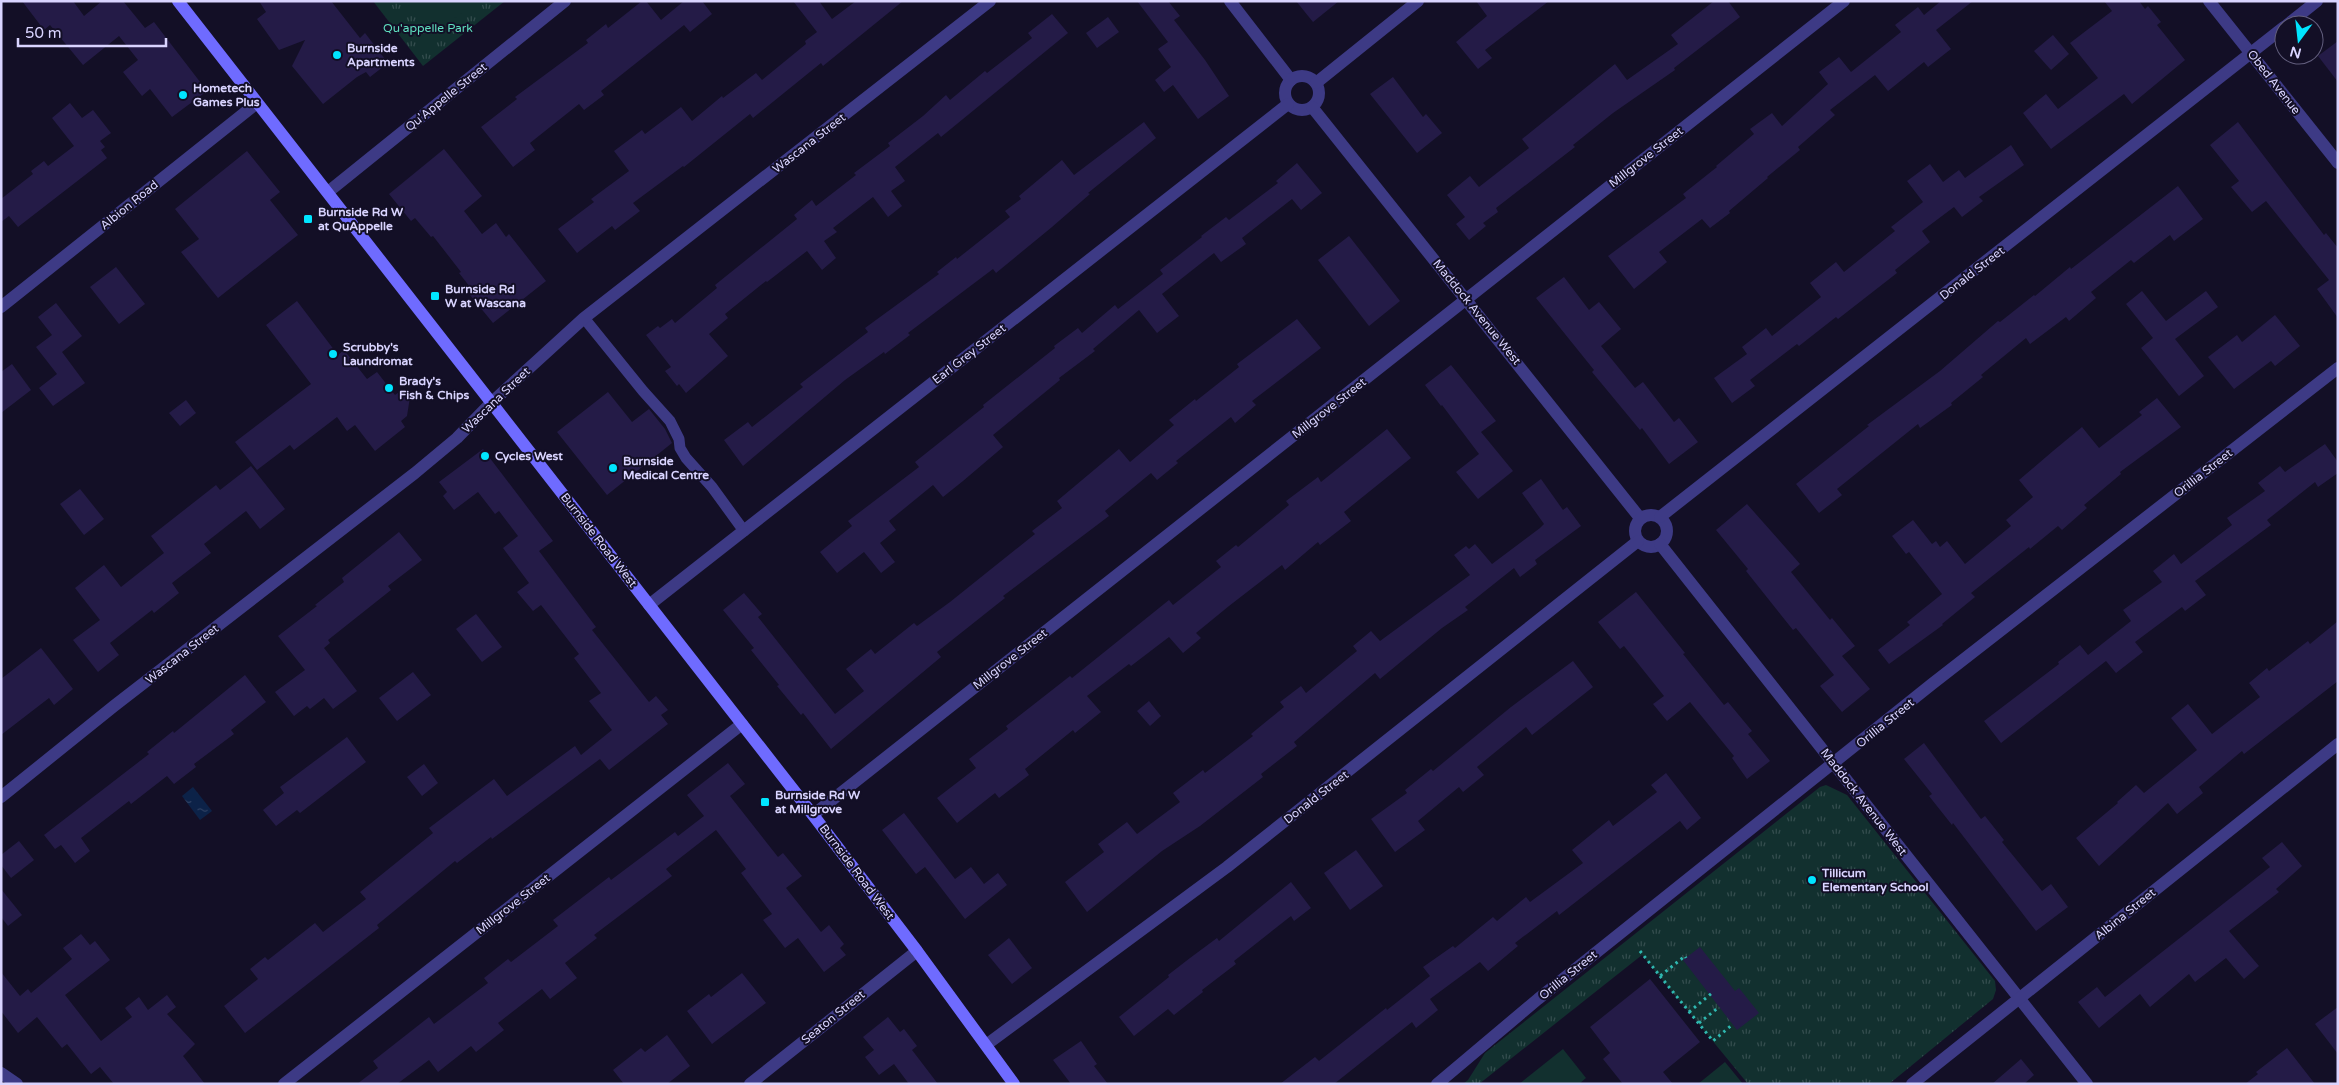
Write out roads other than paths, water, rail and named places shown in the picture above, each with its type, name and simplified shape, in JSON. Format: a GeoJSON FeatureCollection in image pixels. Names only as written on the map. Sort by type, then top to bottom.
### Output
{"type":"FeatureCollection","features":[{"type":"Feature","properties":{"kind":"main road","name":"Burnside Road West"},"geometry":{"type":"LineString","coordinates":[[178,1],[813,815],[917,951],[1014,1084]]}},
{"type":"Feature","properties":{"kind":"street","name":"Qu'Appelle Street"},"geometry":{"type":"LineString","coordinates":[[328,192],[565,1]]}},
{"type":"Feature","properties":{"kind":"street","name":"Wascana Street"},"geometry":{"type":"LineString","coordinates":[[1,797],[114,706],[415,473],[457,438],[491,403],[584,318],[990,1]]}},
{"type":"Feature","properties":{"kind":"street"},"geometry":{"type":"LineString","coordinates":[[1230,1],[1290,80]]}},
{"type":"Feature","properties":{"kind":"street"},"geometry":{"type":"LineString","coordinates":[[1316,83],[1418,1]]}},
{"type":"Feature","properties":{"kind":"street","name":"Millgrove Street"},"geometry":{"type":"LineString","coordinates":[[813,815],[1844,1]]}},
{"type":"Feature","properties":{"kind":"street","name":"Obed Avenue"},"geometry":{"type":"LineString","coordinates":[[2209,1],[2338,163]]}},
{"type":"Feature","properties":{"kind":"street"},"geometry":{"type":"LineString","coordinates":[[2300,15],[2317,1]]}},
{"type":"Feature","properties":{"kind":"street","name":"Donald Street"},"geometry":{"type":"LineString","coordinates":[[1660,517],[2274,35]]}},
{"type":"Feature","properties":{"kind":"street"},"geometry":{"type":"LineString","coordinates":[[1307,76],[1316,83],[1318,98],[1312,107],[1297,110],[1288,104],[1285,94],[1290,80],[1295,77],[1307,76]]}},
{"type":"Feature","properties":{"kind":"street","name":"Albion Road"},"geometry":{"type":"LineString","coordinates":[[1,306],[257,102]]}},
{"type":"Feature","properties":{"kind":"street","name":"Earl Grey Street"},"geometry":{"type":"LineString","coordinates":[[649,605],[1288,104]]}},
{"type":"Feature","properties":{"kind":"street","name":"Maddock Avenue West"},"geometry":{"type":"LineString","coordinates":[[1312,107],[1640,518]]}},
{"type":"Feature","properties":{"kind":"street","name":"Orillia Street"},"geometry":{"type":"LineString","coordinates":[[1437,1084],[1538,999],[1833,764],[2338,368]]}},
{"type":"Feature","properties":{"kind":"street"},"geometry":{"type":"LineString","coordinates":[[1650,514],[1660,517],[1664,521],[1667,531],[1664,540],[1660,544],[1646,546],[1638,541],[1635,527],[1640,518],[1650,514]]}},
{"type":"Feature","properties":{"kind":"street","name":"Donald Street"},"geometry":{"type":"LineString","coordinates":[[986,1045],[1227,867],[1638,541]]}},
{"type":"Feature","properties":{"kind":"street","name":"Maddock Avenue West"},"geometry":{"type":"LineString","coordinates":[[1660,544],[2086,1084]]}},
{"type":"Feature","properties":{"kind":"street","name":"Millgrove Street"},"geometry":{"type":"LineString","coordinates":[[284,1084],[742,724]]}},
{"type":"Feature","properties":{"kind":"street","name":"Albina Street"},"geometry":{"type":"LineString","coordinates":[[1912,1084],[2338,744]]}},
{"type":"Feature","properties":{"kind":"street","name":"Seaton Street"},"geometry":{"type":"LineString","coordinates":[[750,1084],[917,951]]}},
{"type":"Feature","properties":{"kind":"street"},"geometry":{"type":"LineString","coordinates":[[1,1073],[17,1084]]}},
{"type":"Feature","properties":{"kind":"lane"},"geometry":{"type":"LineString","coordinates":[[584,318],[642,391],[670,421],[678,438],[680,448],[686,458],[712,487],[744,531]]}},
{"type":"Feature","properties":{"kind":"water"},"geometry":{"type":"Polygon","coordinates":[[[193,787],[212,811],[200,820],[182,796],[193,787]]]}},
{"type":"Feature","properties":{"kind":"place","name":"Burnside Apartments"},"geometry":{"type":"Point","coordinates":[337,55]}},
{"type":"Feature","properties":{"kind":"place","name":"Hometech Games Plus"},"geometry":{"type":"Point","coordinates":[183,95]}},
{"type":"Feature","properties":{"kind":"place","name":"Burnside Rd W at QuAppelle"},"geometry":{"type":"Point","coordinates":[308,219]}},
{"type":"Feature","properties":{"kind":"place","name":"Burnside Rd W at Wascana"},"geometry":{"type":"Point","coordinates":[435,296]}},
{"type":"Feature","properties":{"kind":"place","name":"Scrubby's Laundromat"},"geometry":{"type":"Point","coordinates":[333,354]}},
{"type":"Feature","properties":{"kind":"place","name":"Brady's Fish & Chips"},"geometry":{"type":"Point","coordinates":[389,388]}},
{"type":"Feature","properties":{"kind":"place","name":"Cycles West"},"geometry":{"type":"Point","coordinates":[485,456]}},
{"type":"Feature","properties":{"kind":"place","name":"Burnside Medical Centre"},"geometry":{"type":"Point","coordinates":[613,468]}},
{"type":"Feature","properties":{"kind":"place","name":"Burnside Rd W at Millgrove"},"geometry":{"type":"Point","coordinates":[765,802]}},
{"type":"Feature","properties":{"kind":"place","name":"Tillicum Elementary School"},"geometry":{"type":"Point","coordinates":[1812,880]}},
{"type":"Feature","properties":{"kind":"park label","name":"Qu'appelle Park"},"geometry":{"type":"Point","coordinates":[428,28]}}]}
